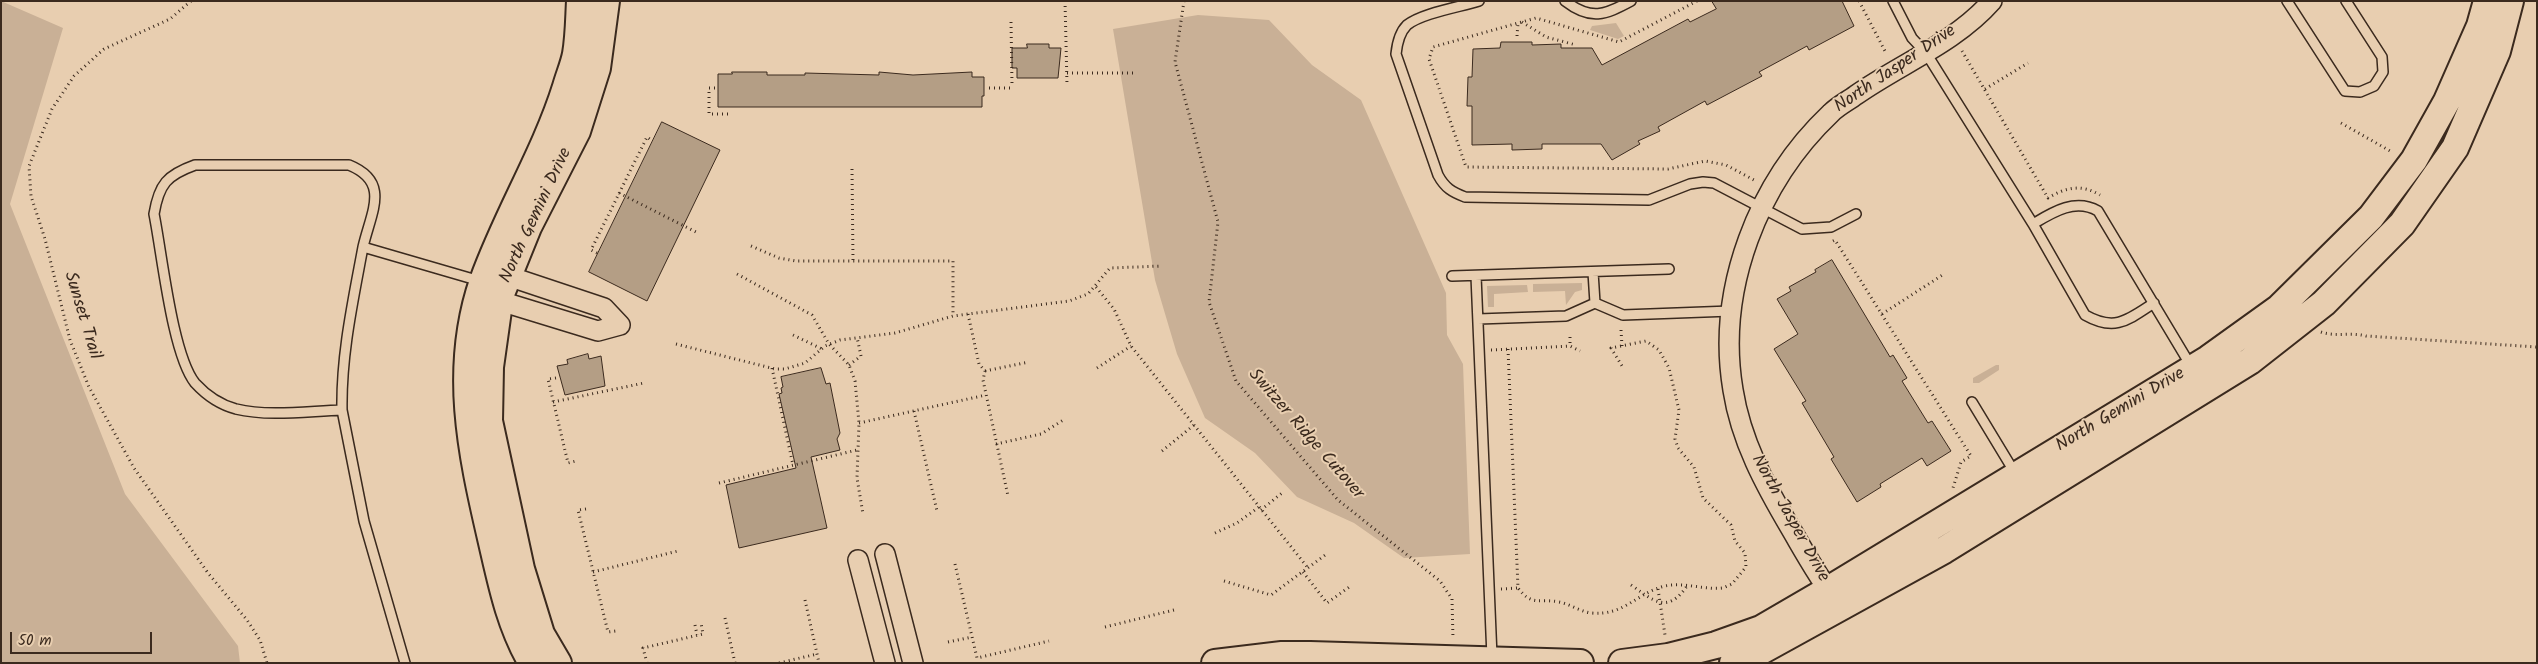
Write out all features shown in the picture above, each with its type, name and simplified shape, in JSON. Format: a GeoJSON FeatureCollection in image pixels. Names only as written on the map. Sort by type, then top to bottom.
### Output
{"type":"FeatureCollection","features":[{"type":"Feature","properties":{"kind":"street","name":"North Gemini Drive"},"geometry":{"type":"LineString","coordinates":[[532,663],[519,640],[505,599],[472,456],[466,406],[470,343],[491,285],[503,230],[555,121],[576,54],[580,1]]}},
{"type":"Feature","properties":{"kind":"street","name":"North Gemini Drive"},"geometry":{"type":"LineString","coordinates":[[558,663],[542,634],[521,569],[489,422],[491,285],[528,226],[577,131],[597,68],[606,1]]}},
{"type":"Feature","properties":{"kind":"street","name":"North Jasper Drive"},"geometry":{"type":"LineString","coordinates":[[1835,599],[1761,478],[1744,434],[1733,390],[1729,342],[1731,311],[1739,266],[1752,228],[1772,188],[1802,144],[1832,112],[1878,80],[1926,53],[1984,10],[1992,1]]}},
{"type":"Feature","properties":{"kind":"street","name":"North Gemini Drive"},"geometry":{"type":"LineString","coordinates":[[1733,663],[1759,652],[2016,475],[2192,368],[2279,308],[2371,217],[2414,160],[2447,102],[2480,26],[2487,1]]}},
{"type":"Feature","properties":{"kind":"street","name":"North Gemini Drive"},"geometry":{"type":"LineString","coordinates":[[1622,663],[1668,657],[1716,645],[1835,599],[1944,550],[2250,361],[2324,303],[2402,224],[2454,148],[2497,51],[2510,1]]}},
{"type":"Feature","properties":{"kind":"street"},"geometry":{"type":"LineString","coordinates":[[491,285],[604,308],[620,325],[598,331],[491,285]]}},
{"type":"Feature","properties":{"kind":"street"},"geometry":{"type":"LineString","coordinates":[[885,554],[913,663]]}},
{"type":"Feature","properties":{"kind":"street"},"geometry":{"type":"LineString","coordinates":[[858,560],[884,663]]}},
{"type":"Feature","properties":{"kind":"street"},"geometry":{"type":"LineString","coordinates":[[1215,663],[1282,655],[1580,663]]}},
{"type":"Feature","properties":{"kind":"lane"},"geometry":{"type":"LineString","coordinates":[[1479,1],[1422,18],[1408,25],[1397,42],[1396,54],[1438,175],[1444,187],[1465,197],[1649,200],[1690,184],[1703,182],[1714,183],[1786,222],[1809,229],[1831,227],[1856,214]]}},
{"type":"Feature","properties":{"kind":"lane"},"geometry":{"type":"LineString","coordinates":[[1566,1],[1576,9],[1601,15],[1631,1]]}},
{"type":"Feature","properties":{"kind":"lane"},"geometry":{"type":"LineString","coordinates":[[1893,1],[1912,38],[1926,53],[2033,224],[2085,315],[2099,323],[2116,324],[2154,303]]}},
{"type":"Feature","properties":{"kind":"lane"},"geometry":{"type":"LineString","coordinates":[[2287,1],[2345,91],[2360,92],[2374,86],[2383,72],[2382,58],[2346,1]]}},
{"type":"Feature","properties":{"kind":"lane"},"geometry":{"type":"LineString","coordinates":[[342,410],[261,413],[235,408],[215,400],[195,382],[179,349],[154,214],[157,197],[163,184],[177,172],[195,165],[349,165],[364,171],[371,179],[376,190],[363,247],[343,372],[342,410],[364,521],[405,663]]}},
{"type":"Feature","properties":{"kind":"lane"},"geometry":{"type":"LineString","coordinates":[[2033,224],[2053,212],[2076,205],[2090,206],[2098,211],[2192,368]]}},
{"type":"Feature","properties":{"kind":"lane"},"geometry":{"type":"LineString","coordinates":[[363,247],[491,285]]}},
{"type":"Feature","properties":{"kind":"lane"},"geometry":{"type":"LineString","coordinates":[[1452,276],[1670,269]]}},
{"type":"Feature","properties":{"kind":"lane"},"geometry":{"type":"LineString","coordinates":[[1593,272],[1595,303]]}},
{"type":"Feature","properties":{"kind":"lane"},"geometry":{"type":"LineString","coordinates":[[1476,276],[1492,660]]}},
{"type":"Feature","properties":{"kind":"lane"},"geometry":{"type":"LineString","coordinates":[[1478,319],[1566,316],[1595,303],[1623,315],[1731,311]]}},
{"type":"Feature","properties":{"kind":"lane"},"geometry":{"type":"LineString","coordinates":[[1972,402],[2016,475]]}},
{"type":"Feature","properties":{"kind":"path","name":"Sunset Trail"},"geometry":{"type":"LineString","coordinates":[[190,1],[170,19],[104,49],[74,76],[52,109],[29,166],[31,196],[45,240],[70,340],[89,387],[134,468],[208,573],[247,620],[260,640],[267,663]]}},
{"type":"Feature","properties":{"kind":"path"},"geometry":{"type":"LineString","coordinates":[[1065,1],[1067,85]]}},
{"type":"Feature","properties":{"kind":"path","name":"Switzer Ridge Cutover"},"geometry":{"type":"LineString","coordinates":[[1184,1],[1175,62],[1218,222],[1209,302],[1236,381],[1338,500],[1440,581],[1452,599],[1453,643]]}},
{"type":"Feature","properties":{"kind":"path"},"geometry":{"type":"LineString","coordinates":[[1697,1],[1619,42],[1536,18],[1433,47],[1429,59],[1466,167],[1668,169],[1705,161],[1726,165],[1754,180]]}},
{"type":"Feature","properties":{"kind":"path"},"geometry":{"type":"LineString","coordinates":[[1859,1],[1886,53]]}},
{"type":"Feature","properties":{"kind":"path"},"geometry":{"type":"LineString","coordinates":[[989,88],[1012,86],[1011,22]]}},
{"type":"Feature","properties":{"kind":"path"},"geometry":{"type":"LineString","coordinates":[[1517,36],[1520,22]]}},
{"type":"Feature","properties":{"kind":"path"},"geometry":{"type":"LineString","coordinates":[[1520,22],[1546,37],[1576,44]]}},
{"type":"Feature","properties":{"kind":"path"},"geometry":{"type":"LineString","coordinates":[[1985,88],[2028,62]]}},
{"type":"Feature","properties":{"kind":"path"},"geometry":{"type":"LineString","coordinates":[[1067,73],[1135,73]]}},
{"type":"Feature","properties":{"kind":"path"},"geometry":{"type":"LineString","coordinates":[[715,88],[709,88],[709,114],[728,114]]}},
{"type":"Feature","properties":{"kind":"path"},"geometry":{"type":"LineString","coordinates":[[2341,123],[2397,154]]}},
{"type":"Feature","properties":{"kind":"path"},"geometry":{"type":"LineString","coordinates":[[597,253],[591,250],[647,137],[651,140]]}},
{"type":"Feature","properties":{"kind":"path"},"geometry":{"type":"LineString","coordinates":[[852,169],[853,261]]}},
{"type":"Feature","properties":{"kind":"path"},"geometry":{"type":"LineString","coordinates":[[619,193],[696,232]]}},
{"type":"Feature","properties":{"kind":"path"},"geometry":{"type":"LineString","coordinates":[[1829,242],[1836,240],[1971,456],[1961,462],[1950,498]]}},
{"type":"Feature","properties":{"kind":"path"},"geometry":{"type":"LineString","coordinates":[[751,246],[786,260],[953,261],[953,316]]}},
{"type":"Feature","properties":{"kind":"path"},"geometry":{"type":"LineString","coordinates":[[676,344],[772,368],[785,369],[805,363],[828,344],[857,337],[910,330],[953,316],[1069,301],[1088,294],[1096,287],[1106,272],[1114,267],[1162,266]]}},
{"type":"Feature","properties":{"kind":"path"},"geometry":{"type":"LineString","coordinates":[[737,274],[812,315],[828,344],[848,366],[854,381],[859,423],[857,478],[863,514]]}},
{"type":"Feature","properties":{"kind":"path"},"geometry":{"type":"LineString","coordinates":[[1882,314],[1944,274]]}},
{"type":"Feature","properties":{"kind":"path"},"geometry":{"type":"LineString","coordinates":[[1096,287],[1114,310],[1123,333],[1132,346],[1308,568]]}},
{"type":"Feature","properties":{"kind":"path"},"geometry":{"type":"LineString","coordinates":[[968,314],[980,364],[985,371],[983,380],[1008,496]]}},
{"type":"Feature","properties":{"kind":"path"},"geometry":{"type":"LineString","coordinates":[[1621,330],[1622,346]]}},
{"type":"Feature","properties":{"kind":"path"},"geometry":{"type":"LineString","coordinates":[[2318,330],[2326,334],[2356,333],[2537,347]]}},
{"type":"Feature","properties":{"kind":"path"},"geometry":{"type":"LineString","coordinates":[[794,335],[822,349]]}},
{"type":"Feature","properties":{"kind":"path"},"geometry":{"type":"LineString","coordinates":[[848,366],[861,356],[857,337]]}},
{"type":"Feature","properties":{"kind":"path"},"geometry":{"type":"LineString","coordinates":[[1570,337],[1570,346]]}},
{"type":"Feature","properties":{"kind":"path"},"geometry":{"type":"LineString","coordinates":[[1508,349],[1518,588],[1524,596],[1535,602],[1556,601],[1581,611],[1603,614],[1626,607],[1645,594],[1675,585],[1712,589],[1732,584],[1746,567],[1745,553],[1735,541],[1727,519],[1703,498],[1694,467],[1678,448],[1675,439],[1678,410],[1665,358],[1659,350],[1646,341],[1611,348],[1622,366]]}},
{"type":"Feature","properties":{"kind":"path"},"geometry":{"type":"LineString","coordinates":[[1097,368],[1132,346]]}},
{"type":"Feature","properties":{"kind":"path"},"geometry":{"type":"LineString","coordinates":[[1480,350],[1570,346],[1580,351]]}},
{"type":"Feature","properties":{"kind":"path"},"geometry":{"type":"LineString","coordinates":[[985,371],[1029,362]]}},
{"type":"Feature","properties":{"kind":"path"},"geometry":{"type":"LineString","coordinates":[[772,368],[794,465]]}},
{"type":"Feature","properties":{"kind":"path"},"geometry":{"type":"LineString","coordinates":[[556,378],[548,379],[553,402],[568,463],[576,461]]}},
{"type":"Feature","properties":{"kind":"path"},"geometry":{"type":"LineString","coordinates":[[553,402],[644,383]]}},
{"type":"Feature","properties":{"kind":"path"},"geometry":{"type":"LineString","coordinates":[[859,423],[986,395]]}},
{"type":"Feature","properties":{"kind":"path"},"geometry":{"type":"LineString","coordinates":[[914,411],[937,511]]}},
{"type":"Feature","properties":{"kind":"path"},"geometry":{"type":"LineString","coordinates":[[996,444],[1041,434],[1065,419]]}},
{"type":"Feature","properties":{"kind":"path"},"geometry":{"type":"LineString","coordinates":[[1162,451],[1194,425]]}},
{"type":"Feature","properties":{"kind":"path"},"geometry":{"type":"LineString","coordinates":[[719,483],[857,450]]}},
{"type":"Feature","properties":{"kind":"path"},"geometry":{"type":"LineString","coordinates":[[1215,533],[1238,523],[1282,493]]}},
{"type":"Feature","properties":{"kind":"path"},"geometry":{"type":"LineString","coordinates":[[586,508],[578,510],[608,632],[616,631]]}},
{"type":"Feature","properties":{"kind":"path"},"geometry":{"type":"LineString","coordinates":[[594,572],[678,551]]}},
{"type":"Feature","properties":{"kind":"path"},"geometry":{"type":"LineString","coordinates":[[1224,581],[1271,595],[1328,553]]}},
{"type":"Feature","properties":{"kind":"path"},"geometry":{"type":"LineString","coordinates":[[955,564],[977,658],[1049,642]]}},
{"type":"Feature","properties":{"kind":"path"},"geometry":{"type":"LineString","coordinates":[[1303,572],[1327,603],[1352,586]]}},
{"type":"Feature","properties":{"kind":"path"},"geometry":{"type":"LineString","coordinates":[[1631,585],[1660,602],[1676,599],[1688,586]]}},
{"type":"Feature","properties":{"kind":"path"},"geometry":{"type":"LineString","coordinates":[[1658,589],[1666,643]]}},
{"type":"Feature","properties":{"kind":"path"},"geometry":{"type":"LineString","coordinates":[[805,600],[819,663]]}},
{"type":"Feature","properties":{"kind":"path"},"geometry":{"type":"LineString","coordinates":[[1106,627],[1174,610]]}},
{"type":"Feature","properties":{"kind":"path"},"geometry":{"type":"LineString","coordinates":[[725,618],[735,663]]}},
{"type":"Feature","properties":{"kind":"path"},"geometry":{"type":"LineString","coordinates":[[647,663],[643,648],[703,634],[701,624]]}},
{"type":"Feature","properties":{"kind":"path"},"geometry":{"type":"LineString","coordinates":[[695,625],[697,636]]}},
{"type":"Feature","properties":{"kind":"path"},"geometry":{"type":"LineString","coordinates":[[948,642],[972,637]]}},
{"type":"Feature","properties":{"kind":"path"},"geometry":{"type":"LineString","coordinates":[[779,663],[817,654]]}},
{"type":"Feature","properties":{"kind":"shaded area"},"geometry":{"type":"Polygon","coordinates":[[[1,1],[63,28],[10,204],[125,494],[238,646],[240,663],[1,663],[1,1]]]}},
{"type":"Feature","properties":{"kind":"shaded area"},"geometry":{"type":"Polygon","coordinates":[[[1198,15],[1269,20],[1312,65],[1361,100],[1446,293],[1447,335],[1463,364],[1470,554],[1404,558],[1354,523],[1297,497],[1255,453],[1205,418],[1177,354],[1155,280],[1113,29],[1198,15]]]}},
{"type":"Feature","properties":{"kind":"shaded area"},"geometry":{"type":"Polygon","coordinates":[[[1616,23],[1624,36],[1618,39],[1590,30],[1592,26],[1616,23]]]}},
{"type":"Feature","properties":{"kind":"shaded area"},"geometry":{"type":"Polygon","coordinates":[[[1582,283],[1582,290],[1575,292],[1566,305],[1565,291],[1533,292],[1533,284],[1582,283]]]}},
{"type":"Feature","properties":{"kind":"shaded area"},"geometry":{"type":"Polygon","coordinates":[[[1527,285],[1528,292],[1494,294],[1494,307],[1488,307],[1487,286],[1527,285]]]}},
{"type":"Feature","properties":{"kind":"shaded area"},"geometry":{"type":"Polygon","coordinates":[[[1999,365],[1999,370],[1979,383],[1973,383],[1973,378],[1999,365]]]}},
{"type":"Feature","properties":{"kind":"building"},"geometry":{"type":"Polygon","coordinates":[[[1712,1],[1842,1],[1854,26],[1809,50],[1807,46],[1759,72],[1762,76],[1707,105],[1705,101],[1658,127],[1660,131],[1638,141],[1640,144],[1612,160],[1601,144],[1542,144],[1542,149],[1512,150],[1512,144],[1472,145],[1472,106],[1467,106],[1468,77],[1472,77],[1473,49],[1500,48],[1501,42],[1532,42],[1532,45],[1561,44],[1561,48],[1592,48],[1602,65],[1688,19],[1690,22],[1716,9],[1712,1]]]}},
{"type":"Feature","properties":{"kind":"building"},"geometry":{"type":"Polygon","coordinates":[[[1027,44],[1049,44],[1049,48],[1061,48],[1058,78],[1017,78],[1017,68],[1012,68],[1012,48],[1027,48],[1027,44]]]}},
{"type":"Feature","properties":{"kind":"building"},"geometry":{"type":"Polygon","coordinates":[[[732,72],[767,72],[767,75],[805,75],[805,73],[879,75],[879,72],[913,75],[972,72],[972,77],[984,77],[984,96],[982,96],[982,107],[718,107],[718,74],[732,74],[732,72]]]}},
{"type":"Feature","properties":{"kind":"building"},"geometry":{"type":"Polygon","coordinates":[[[662,122],[720,150],[647,301],[589,272],[662,122]]]}},
{"type":"Feature","properties":{"kind":"building"},"geometry":{"type":"Polygon","coordinates":[[[1832,260],[1890,357],[1893,355],[1907,378],[1902,381],[1928,423],[1932,421],[1951,451],[1927,466],[1922,458],[1880,484],[1881,487],[1857,502],[1831,459],[1834,457],[1802,403],[1806,401],[1774,349],[1798,334],[1777,299],[1791,291],[1789,287],[1816,272],[1815,270],[1832,260]]]}},
{"type":"Feature","properties":{"kind":"building"},"geometry":{"type":"Polygon","coordinates":[[[588,354],[589,359],[601,356],[605,386],[565,395],[557,366],[568,364],[567,360],[588,354]]]}},
{"type":"Feature","properties":{"kind":"building"},"geometry":{"type":"Polygon","coordinates":[[[821,368],[826,384],[830,383],[840,433],[837,439],[840,450],[811,457],[827,528],[739,548],[726,485],[796,468],[779,394],[782,393],[781,388],[783,387],[781,377],[821,368]]]}}]}
